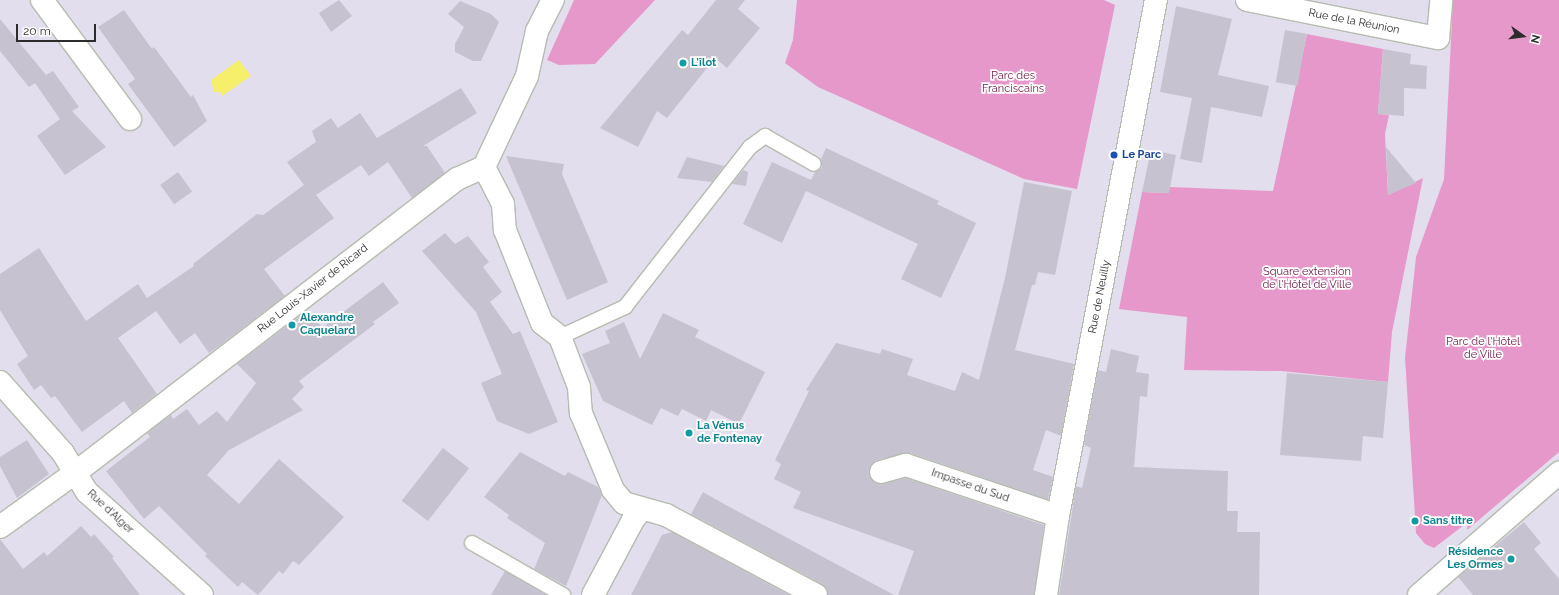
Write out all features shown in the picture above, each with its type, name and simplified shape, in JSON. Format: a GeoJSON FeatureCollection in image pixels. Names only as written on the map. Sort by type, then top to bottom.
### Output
{"type":"FeatureCollection","features":[{"type":"Feature","properties":{"kind":"street"},"geometry":{"type":"LineString","coordinates":[[42,0],[130,119]]}},
{"type":"Feature","properties":{"kind":"street","name":"Rue de Neuilly"},"geometry":{"type":"LineString","coordinates":[[1046,595],[1058,516],[1156,0]]}},
{"type":"Feature","properties":{"kind":"street","name":"Rue de la Réunion"},"geometry":{"type":"LineString","coordinates":[[1247,0],[1438,38],[1441,0]]}},
{"type":"Feature","properties":{"kind":"street"},"geometry":{"type":"LineString","coordinates":[[548,2],[537,31],[527,76],[484,167],[503,204],[505,230],[542,323],[560,337],[579,387],[581,413],[613,490],[624,503],[666,515],[816,595]]}},
{"type":"Feature","properties":{"kind":"street","name":"Rue Louis-Xavier de Ricard"},"geometry":{"type":"LineString","coordinates":[[1,525],[75,473],[457,178],[484,167]]}},
{"type":"Feature","properties":{"kind":"street","name":"Rue d'Alger"},"geometry":{"type":"LineString","coordinates":[[0,382],[63,452],[87,492],[202,595]]}},
{"type":"Feature","properties":{"kind":"street","name":"Impasse du Sud"},"geometry":{"type":"LineString","coordinates":[[881,472],[906,465],[1058,516]]}},
{"type":"Feature","properties":{"kind":"street"},"geometry":{"type":"LineString","coordinates":[[1419,595],[1559,473]]}},
{"type":"Feature","properties":{"kind":"street"},"geometry":{"type":"LineString","coordinates":[[593,595],[633,520],[642,509]]}},
{"type":"Feature","properties":{"kind":"lane"},"geometry":{"type":"LineString","coordinates":[[560,337],[625,307],[750,147],[765,136],[814,164]]}},
{"type":"Feature","properties":{"kind":"lane"},"geometry":{"type":"LineString","coordinates":[[472,543],[563,595]]}},
{"type":"Feature","properties":{"kind":"green space"},"geometry":{"type":"Polygon","coordinates":[[[574,0],[655,0],[595,64],[559,65],[547,60],[574,0]]]}},
{"type":"Feature","properties":{"kind":"green space","name":"Parc des Franciscains"},"geometry":{"type":"Polygon","coordinates":[[[797,0],[1104,0],[1115,5],[1077,189],[1024,179],[818,87],[785,63],[793,40],[797,0]]]}},
{"type":"Feature","properties":{"kind":"green space","name":"Parc de l'Hôtel de Ville"},"geometry":{"type":"Polygon","coordinates":[[[1453,0],[1559,0],[1559,452],[1467,530],[1468,522],[1434,548],[1425,544],[1416,533],[1405,358],[1416,257],[1444,179],[1453,0]]]}},
{"type":"Feature","properties":{"kind":"green space","name":"Square extension de l'Hôtel de Ville"},"geometry":{"type":"Polygon","coordinates":[[[1307,34],[1383,49],[1378,114],[1389,115],[1385,134],[1388,195],[1423,178],[1392,332],[1388,382],[1281,371],[1184,370],[1187,317],[1119,309],[1142,192],[1168,193],[1170,187],[1273,191],[1307,34]]]}},
{"type":"Feature","properties":{"kind":"shaded area"},"geometry":{"type":"Polygon","coordinates":[[[239,60],[251,76],[222,96],[220,92],[214,92],[211,80],[239,60]]]}},
{"type":"Feature","properties":{"kind":"building"},"geometry":{"type":"Polygon","coordinates":[[[339,0],[352,16],[331,32],[319,13],[339,0]]]}},
{"type":"Feature","properties":{"kind":"building","name":"L'îlot"},"geometry":{"type":"Polygon","coordinates":[[[716,0],[745,0],[738,9],[760,28],[727,68],[715,58],[667,118],[657,111],[638,147],[600,128],[682,30],[688,35],[716,0]]]}},
{"type":"Feature","properties":{"kind":"building"},"geometry":{"type":"Polygon","coordinates":[[[460,1],[491,14],[499,22],[481,61],[473,61],[455,52],[455,44],[464,27],[448,14],[460,1]]]}},
{"type":"Feature","properties":{"kind":"building"},"geometry":{"type":"Polygon","coordinates":[[[1176,6],[1232,19],[1218,75],[1269,86],[1262,117],[1211,107],[1202,163],[1180,159],[1192,98],[1160,92],[1176,6]]]}},
{"type":"Feature","properties":{"kind":"building"},"geometry":{"type":"Polygon","coordinates":[[[124,10],[152,49],[154,47],[191,97],[193,95],[207,121],[174,147],[128,84],[135,79],[98,27],[124,10]]]}},
{"type":"Feature","properties":{"kind":"building"},"geometry":{"type":"Polygon","coordinates":[[[0,19],[46,75],[53,71],[79,107],[72,111],[106,147],[65,175],[37,136],[60,119],[35,83],[29,87],[0,51],[0,19]]]}},
{"type":"Feature","properties":{"kind":"building"},"geometry":{"type":"Polygon","coordinates":[[[1285,30],[1307,34],[1297,86],[1276,82],[1285,30]]]}},
{"type":"Feature","properties":{"kind":"building"},"geometry":{"type":"Polygon","coordinates":[[[1383,49],[1411,54],[1410,64],[1427,66],[1426,89],[1404,88],[1404,116],[1378,114],[1383,49]]]}},
{"type":"Feature","properties":{"kind":"building"},"geometry":{"type":"Polygon","coordinates":[[[461,88],[477,113],[423,146],[427,146],[445,173],[412,198],[388,162],[369,176],[361,165],[316,195],[334,218],[264,269],[285,296],[219,346],[209,353],[195,333],[180,344],[156,311],[118,338],[157,394],[132,413],[124,401],[82,432],[55,396],[51,398],[41,385],[34,390],[17,364],[28,356],[0,310],[0,274],[39,248],[86,321],[138,284],[147,298],[194,266],[193,264],[257,214],[263,215],[304,185],[287,162],[316,142],[312,131],[331,118],[338,128],[360,113],[377,138],[461,88]]]}},
{"type":"Feature","properties":{"kind":"building"},"geometry":{"type":"Polygon","coordinates":[[[1386,147],[1416,183],[1388,195],[1386,147]]]}},
{"type":"Feature","properties":{"kind":"building"},"geometry":{"type":"Polygon","coordinates":[[[826,148],[939,201],[937,204],[976,223],[941,298],[901,279],[918,244],[806,191],[782,243],[743,224],[772,162],[811,180],[815,172],[822,168],[821,159],[826,148]]]}},
{"type":"Feature","properties":{"kind":"building"},"geometry":{"type":"Polygon","coordinates":[[[1151,150],[1176,155],[1169,193],[1142,192],[1151,150]]]}},
{"type":"Feature","properties":{"kind":"building"},"geometry":{"type":"Polygon","coordinates":[[[506,156],[564,164],[562,174],[608,282],[567,300],[506,156]]]}},
{"type":"Feature","properties":{"kind":"building"},"geometry":{"type":"Polygon","coordinates":[[[687,157],[724,166],[712,182],[677,178],[687,157]]]}},
{"type":"Feature","properties":{"kind":"building"},"geometry":{"type":"Polygon","coordinates":[[[743,170],[748,172],[746,186],[732,184],[743,170]]]}},
{"type":"Feature","properties":{"kind":"building"},"geometry":{"type":"Polygon","coordinates":[[[178,172],[192,191],[174,204],[160,185],[178,172]]]}},
{"type":"Feature","properties":{"kind":"building"},"geometry":{"type":"Polygon","coordinates":[[[1024,182],[1072,191],[1055,275],[1038,272],[1035,285],[1032,285],[1015,350],[1074,364],[1061,436],[1046,430],[1033,470],[1053,477],[1048,500],[910,453],[877,460],[872,464],[869,475],[878,484],[906,478],[1044,525],[1034,595],[898,595],[914,551],[793,508],[801,492],[774,479],[781,464],[775,460],[809,391],[806,390],[836,343],[880,354],[882,349],[913,359],[907,375],[955,391],[962,372],[979,380],[1005,278],[1024,182]]]}},
{"type":"Feature","properties":{"kind":"building"},"geometry":{"type":"Polygon","coordinates":[[[445,233],[455,244],[468,236],[489,262],[483,267],[502,292],[490,302],[513,334],[520,331],[558,422],[529,434],[497,421],[481,383],[502,374],[476,312],[422,251],[445,233]]]}},
{"type":"Feature","properties":{"kind":"building"},"geometry":{"type":"Polygon","coordinates":[[[383,282],[399,303],[373,322],[375,324],[299,381],[304,387],[292,399],[303,410],[229,450],[207,475],[239,504],[279,459],[344,517],[299,565],[293,561],[283,574],[279,571],[258,595],[242,582],[238,587],[205,556],[207,554],[159,506],[144,519],[106,471],[150,437],[147,433],[171,415],[173,419],[187,409],[199,425],[217,411],[227,422],[256,383],[237,364],[300,316],[303,320],[312,314],[322,328],[383,282]]]}},
{"type":"Feature","properties":{"kind":"building"},"geometry":{"type":"Polygon","coordinates":[[[663,313],[699,330],[695,337],[765,372],[739,424],[711,410],[706,421],[682,409],[678,416],[661,408],[652,425],[603,401],[582,354],[610,343],[605,331],[624,322],[640,359],[663,313]]]}},
{"type":"Feature","properties":{"kind":"building"},"geometry":{"type":"Polygon","coordinates":[[[1111,349],[1139,356],[1136,372],[1149,374],[1147,397],[1140,396],[1134,467],[1228,471],[1227,511],[1238,511],[1237,532],[1260,532],[1259,595],[1059,595],[1076,486],[1082,488],[1091,448],[1084,445],[1098,370],[1106,372],[1111,349]]]}},
{"type":"Feature","properties":{"kind":"building"},"geometry":{"type":"Polygon","coordinates":[[[1287,373],[1388,382],[1383,438],[1363,436],[1361,461],[1280,455],[1287,373]]]}},
{"type":"Feature","properties":{"kind":"building"},"geometry":{"type":"Polygon","coordinates":[[[27,440],[49,474],[17,498],[0,466],[0,457],[27,440]]]}},
{"type":"Feature","properties":{"kind":"building"},"geometry":{"type":"Polygon","coordinates":[[[443,448],[469,468],[428,521],[402,501],[443,448]]]}},
{"type":"Feature","properties":{"kind":"building"},"geometry":{"type":"Polygon","coordinates":[[[520,452],[565,476],[568,472],[598,487],[602,495],[566,586],[534,569],[545,543],[507,518],[509,515],[484,497],[520,452]]]}},
{"type":"Feature","properties":{"kind":"building"},"geometry":{"type":"Polygon","coordinates":[[[703,492],[894,595],[828,595],[822,584],[691,514],[703,492]]]}},
{"type":"Feature","properties":{"kind":"building","name":"Résidence Les Ormes"},"geometry":{"type":"Polygon","coordinates":[[[1524,522],[1541,543],[1534,549],[1559,579],[1559,595],[1473,595],[1458,577],[1524,522]]]}},
{"type":"Feature","properties":{"kind":"building"},"geometry":{"type":"Polygon","coordinates":[[[81,526],[91,537],[94,534],[114,557],[112,558],[140,595],[0,595],[0,539],[23,569],[44,552],[47,556],[81,526]]]}},
{"type":"Feature","properties":{"kind":"building"},"geometry":{"type":"Polygon","coordinates":[[[672,532],[789,595],[631,595],[662,535],[672,532]]]}},
{"type":"Feature","properties":{"kind":"building"},"geometry":{"type":"Polygon","coordinates":[[[505,571],[546,595],[491,595],[505,571]]]}},
{"type":"Feature","properties":{"kind":"place","name":"L'îlot"},"geometry":{"type":"Point","coordinates":[683,63]}},
{"type":"Feature","properties":{"kind":"place","name":"Le Parc"},"geometry":{"type":"Point","coordinates":[1114,155]}},
{"type":"Feature","properties":{"kind":"place","name":"Alexandre Caquelard"},"geometry":{"type":"Point","coordinates":[292,325]}},
{"type":"Feature","properties":{"kind":"place","name":"La Vénus de Fontenay"},"geometry":{"type":"Point","coordinates":[689,433]}},
{"type":"Feature","properties":{"kind":"place","name":"Sans titre"},"geometry":{"type":"Point","coordinates":[1415,521]}},
{"type":"Feature","properties":{"kind":"place","name":"Résidence Les Ormes"},"geometry":{"type":"Point","coordinates":[1511,559]}}]}
